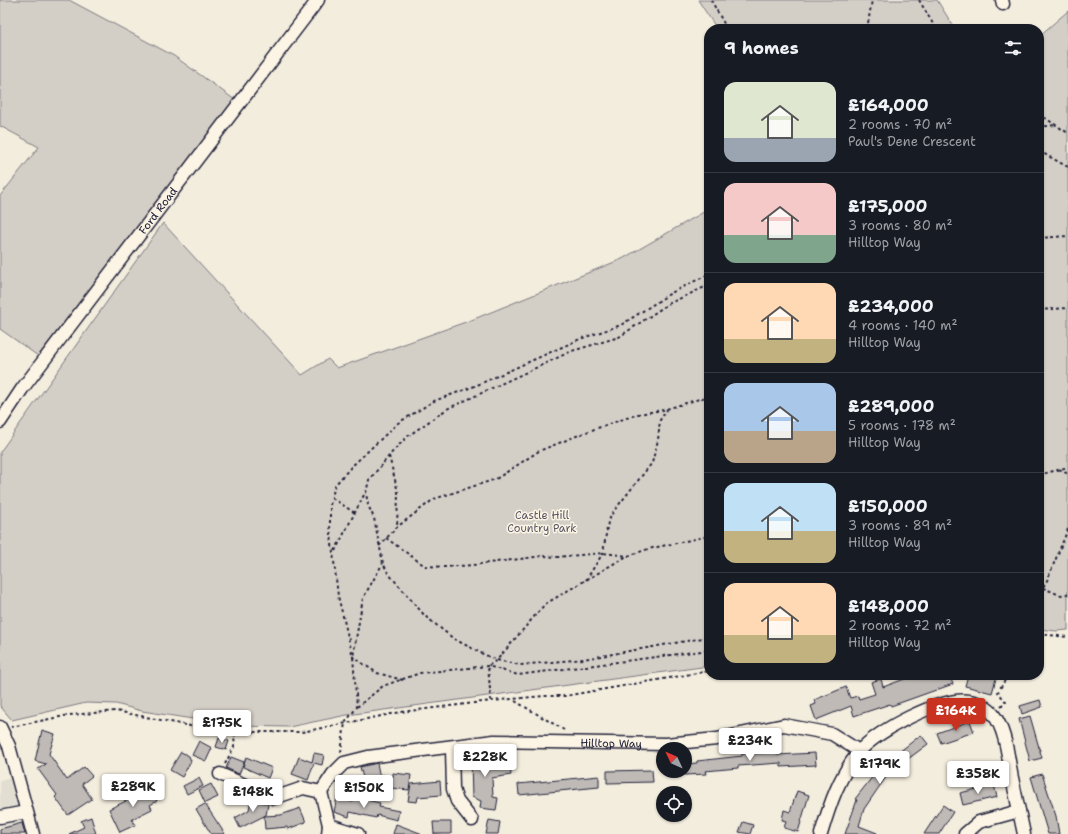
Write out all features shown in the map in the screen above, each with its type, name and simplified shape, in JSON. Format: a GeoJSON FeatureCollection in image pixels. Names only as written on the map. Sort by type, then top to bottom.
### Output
{"type":"FeatureCollection","features":[{"type":"Feature","properties":{"kind":"street","name":"Ford Road"},"geometry":{"type":"LineString","coordinates":[[0,422],[22,389],[318,0]]}},
{"type":"Feature","properties":{"kind":"street"},"geometry":{"type":"LineString","coordinates":[[821,834],[839,782],[859,751],[899,723],[941,704],[953,701],[970,701],[994,715],[1005,745],[1024,834]]}},
{"type":"Feature","properties":{"kind":"street","name":"Hilltop Way"},"geometry":{"type":"LineString","coordinates":[[344,763],[368,757],[452,748],[494,741],[666,744],[717,739],[784,725],[832,734],[859,751]]}},
{"type":"Feature","properties":{"kind":"street"},"geometry":{"type":"LineString","coordinates":[[1,728],[9,746],[33,834]]}},
{"type":"Feature","properties":{"kind":"street"},"geometry":{"type":"LineString","coordinates":[[452,748],[453,790],[457,800],[472,820]]}},
{"type":"Feature","properties":{"kind":"street"},"geometry":{"type":"LineString","coordinates":[[344,763],[333,774],[321,792],[328,830],[358,834]]}},
{"type":"Feature","properties":{"kind":"street"},"geometry":{"type":"LineString","coordinates":[[220,774],[274,798],[303,788],[321,792]]}},
{"type":"Feature","properties":{"kind":"street"},"geometry":{"type":"LineString","coordinates":[[965,834],[979,822],[1019,811]]}},
{"type":"Feature","properties":{"kind":"street"},"geometry":{"type":"LineString","coordinates":[[0,817],[26,812]]}},
{"type":"Feature","properties":{"kind":"path"},"geometry":{"type":"LineString","coordinates":[[711,0],[724,24]]}},
{"type":"Feature","properties":{"kind":"path"},"geometry":{"type":"LineString","coordinates":[[868,24],[872,0]]}},
{"type":"Feature","properties":{"kind":"path"},"geometry":{"type":"LineString","coordinates":[[919,0],[933,24]]}},
{"type":"Feature","properties":{"kind":"path"},"geometry":{"type":"LineString","coordinates":[[1044,117],[1068,132]]}},
{"type":"Feature","properties":{"kind":"path"},"geometry":{"type":"LineString","coordinates":[[1044,126],[1056,125]]}},
{"type":"Feature","properties":{"kind":"path"},"geometry":{"type":"LineString","coordinates":[[1044,154],[1068,167]]}},
{"type":"Feature","properties":{"kind":"path"},"geometry":{"type":"LineString","coordinates":[[1044,238],[1068,236]]}},
{"type":"Feature","properties":{"kind":"path"},"geometry":{"type":"LineString","coordinates":[[356,707],[353,657],[338,596],[330,526],[334,485],[398,423],[434,400],[475,386],[580,339],[621,325],[671,294],[704,277]]}},
{"type":"Feature","properties":{"kind":"path"},"geometry":{"type":"LineString","coordinates":[[334,552],[366,493],[370,480],[389,456],[408,436],[447,409],[572,351],[620,337],[668,304],[704,287]]}},
{"type":"Feature","properties":{"kind":"path"},"geometry":{"type":"LineString","coordinates":[[1044,310],[1068,308]]}},
{"type":"Feature","properties":{"kind":"path"},"geometry":{"type":"LineString","coordinates":[[379,546],[397,528],[434,499],[496,479],[539,451],[638,414],[668,408],[704,397]]}},
{"type":"Feature","properties":{"kind":"path"},"geometry":{"type":"LineString","coordinates":[[585,580],[603,553],[608,522],[613,512],[652,463],[658,440],[660,420],[668,408]]}},
{"type":"Feature","properties":{"kind":"path"},"geometry":{"type":"LineString","coordinates":[[389,456],[398,492],[397,528]]}},
{"type":"Feature","properties":{"kind":"path"},"geometry":{"type":"LineString","coordinates":[[1044,473],[1068,467]]}},
{"type":"Feature","properties":{"kind":"path"},"geometry":{"type":"LineString","coordinates":[[1059,469],[1068,474]]}},
{"type":"Feature","properties":{"kind":"path"},"geometry":{"type":"LineString","coordinates":[[366,493],[368,505],[374,518],[383,563],[388,573],[426,616],[454,638],[497,660],[520,665],[584,659],[704,638]]}},
{"type":"Feature","properties":{"kind":"path"},"geometry":{"type":"LineString","coordinates":[[332,498],[355,513]]}},
{"type":"Feature","properties":{"kind":"path"},"geometry":{"type":"LineString","coordinates":[[1044,586],[1068,529]]}},
{"type":"Feature","properties":{"kind":"path"},"geometry":{"type":"LineString","coordinates":[[488,666],[497,660],[545,604],[585,580],[628,556],[654,548],[704,537]]}},
{"type":"Feature","properties":{"kind":"path"},"geometry":{"type":"LineString","coordinates":[[386,538],[425,566],[446,567],[520,558],[603,553],[628,556]]}},
{"type":"Feature","properties":{"kind":"path"},"geometry":{"type":"LineString","coordinates":[[353,657],[363,598],[383,563]]}},
{"type":"Feature","properties":{"kind":"path"},"geometry":{"type":"LineString","coordinates":[[1044,588],[1060,595],[1068,594]]}},
{"type":"Feature","properties":{"kind":"path"},"geometry":{"type":"LineString","coordinates":[[1044,635],[1068,637]]}},
{"type":"Feature","properties":{"kind":"path"},"geometry":{"type":"LineString","coordinates":[[344,763],[340,754],[345,723],[356,707],[384,686],[420,673],[488,666],[518,675],[704,651]]}},
{"type":"Feature","properties":{"kind":"path"},"geometry":{"type":"LineString","coordinates":[[353,657],[378,673],[403,680]]}},
{"type":"Feature","properties":{"kind":"path"},"geometry":{"type":"LineString","coordinates":[[488,666],[491,701]]}},
{"type":"Feature","properties":{"kind":"path"},"geometry":{"type":"LineString","coordinates":[[1,728],[69,715],[116,711],[220,732],[302,732],[401,712],[491,701],[514,700],[543,696],[565,696],[704,672]]}},
{"type":"Feature","properties":{"kind":"path"},"geometry":{"type":"LineString","coordinates":[[994,715],[1006,702],[998,692],[1005,680]]}},
{"type":"Feature","properties":{"kind":"path"},"geometry":{"type":"LineString","coordinates":[[514,700],[564,730]]}},
{"type":"Feature","properties":{"kind":"path"},"geometry":{"type":"LineString","coordinates":[[220,774],[234,747],[235,732]]}},
{"type":"Feature","properties":{"kind":"shaded area"},"geometry":{"type":"Polygon","coordinates":[[[11,777],[28,834],[0,834],[0,780],[11,777]]]}},
{"type":"Feature","properties":{"kind":"green space"},"geometry":{"type":"Polygon","coordinates":[[[0,0],[69,0],[174,56],[235,100],[38,356],[0,329],[0,196],[39,147],[0,126],[0,0]]]}},
{"type":"Feature","properties":{"kind":"green space"},"geometry":{"type":"Polygon","coordinates":[[[698,0],[937,0],[952,24],[714,24],[698,0]]]}},
{"type":"Feature","properties":{"kind":"green space"},"geometry":{"type":"Polygon","coordinates":[[[1068,11],[1068,630],[1056,631],[1044,630],[1044,32],[1068,11]]]}},
{"type":"Feature","properties":{"kind":"green space","name":"Castle Hill Country Park"},"geometry":{"type":"Polygon","coordinates":[[[704,212],[704,667],[347,715],[289,727],[237,726],[142,711],[116,704],[86,703],[12,720],[0,706],[0,452],[163,223],[302,375],[328,359],[337,368],[474,319],[622,259],[704,212]]]}},
{"type":"Feature","properties":{"kind":"building"},"geometry":{"type":"Polygon","coordinates":[[[878,680],[881,680],[883,687],[902,680],[951,680],[953,684],[891,706],[890,704],[854,716],[851,706],[816,720],[811,706],[816,704],[814,700],[846,687],[850,698],[858,696],[859,699],[875,694],[871,682],[878,680]]]}},
{"type":"Feature","properties":{"kind":"building"},"geometry":{"type":"Polygon","coordinates":[[[967,680],[996,680],[992,693],[965,686],[967,680]]]}},
{"type":"Feature","properties":{"kind":"building"},"geometry":{"type":"Polygon","coordinates":[[[1040,700],[1042,707],[1022,714],[1020,706],[1040,700]]]}},
{"type":"Feature","properties":{"kind":"building"},"geometry":{"type":"Polygon","coordinates":[[[1030,716],[1042,758],[1030,761],[1019,719],[1030,716]]]}},
{"type":"Feature","properties":{"kind":"building"},"geometry":{"type":"Polygon","coordinates":[[[970,721],[974,732],[941,743],[937,733],[970,721]]]}},
{"type":"Feature","properties":{"kind":"building"},"geometry":{"type":"Polygon","coordinates":[[[42,730],[55,734],[49,754],[67,780],[84,767],[92,776],[82,784],[92,799],[68,815],[55,797],[57,795],[38,769],[46,764],[35,761],[42,730]]]}},
{"type":"Feature","properties":{"kind":"building"},"geometry":{"type":"Polygon","coordinates":[[[921,735],[928,744],[888,774],[864,809],[859,826],[877,834],[845,834],[857,800],[855,799],[881,766],[921,735]]]}},
{"type":"Feature","properties":{"kind":"building"},"geometry":{"type":"Polygon","coordinates":[[[219,738],[229,741],[226,750],[216,747],[219,738]]]}},
{"type":"Feature","properties":{"kind":"building"},"geometry":{"type":"Polygon","coordinates":[[[199,741],[212,748],[206,761],[192,755],[199,741]]]}},
{"type":"Feature","properties":{"kind":"building"},"geometry":{"type":"Polygon","coordinates":[[[473,751],[473,755],[492,753],[494,769],[510,766],[511,775],[492,778],[493,797],[498,798],[496,810],[480,808],[481,801],[472,797],[471,761],[465,762],[464,752],[473,751]]]}},
{"type":"Feature","properties":{"kind":"building"},"geometry":{"type":"Polygon","coordinates":[[[181,752],[189,756],[191,761],[182,777],[170,770],[181,752]]]}},
{"type":"Feature","properties":{"kind":"building"},"geometry":{"type":"Polygon","coordinates":[[[776,752],[777,755],[815,753],[816,765],[781,767],[781,763],[738,766],[738,768],[705,771],[706,774],[692,775],[692,763],[697,763],[697,761],[742,756],[742,754],[776,752]]]}},
{"type":"Feature","properties":{"kind":"building"},"geometry":{"type":"Polygon","coordinates":[[[314,753],[324,755],[322,765],[314,763],[308,780],[292,774],[299,757],[312,762],[314,753]]]}},
{"type":"Feature","properties":{"kind":"building"},"geometry":{"type":"Polygon","coordinates":[[[231,757],[244,762],[239,774],[226,768],[231,757]]]}},
{"type":"Feature","properties":{"kind":"building"},"geometry":{"type":"Polygon","coordinates":[[[246,757],[272,768],[268,778],[243,767],[246,757]]]}},
{"type":"Feature","properties":{"kind":"building"},"geometry":{"type":"Polygon","coordinates":[[[377,763],[380,778],[364,781],[360,767],[377,763]]]}},
{"type":"Feature","properties":{"kind":"building"},"geometry":{"type":"Polygon","coordinates":[[[652,770],[653,782],[607,783],[607,771],[652,770]]]}},
{"type":"Feature","properties":{"kind":"building"},"geometry":{"type":"Polygon","coordinates":[[[393,773],[411,775],[409,790],[391,788],[392,785],[381,784],[382,775],[393,777],[393,773]]]}},
{"type":"Feature","properties":{"kind":"building"},"geometry":{"type":"Polygon","coordinates":[[[1042,774],[1056,816],[1059,834],[1048,834],[1031,777],[1042,774]]]}},
{"type":"Feature","properties":{"kind":"building"},"geometry":{"type":"Polygon","coordinates":[[[599,776],[599,787],[519,795],[518,784],[599,776]]]}},
{"type":"Feature","properties":{"kind":"building"},"geometry":{"type":"Polygon","coordinates":[[[199,778],[203,786],[187,794],[183,786],[199,778]]]}},
{"type":"Feature","properties":{"kind":"building"},"geometry":{"type":"Polygon","coordinates":[[[440,781],[441,795],[418,797],[417,802],[408,801],[411,784],[440,781]]]}},
{"type":"Feature","properties":{"kind":"building"},"geometry":{"type":"Polygon","coordinates":[[[211,784],[218,797],[205,803],[199,790],[211,784]]]}},
{"type":"Feature","properties":{"kind":"building"},"geometry":{"type":"Polygon","coordinates":[[[154,785],[158,794],[154,796],[157,801],[150,805],[152,809],[132,819],[135,825],[120,832],[109,809],[143,793],[142,790],[154,785]]]}},
{"type":"Feature","properties":{"kind":"building"},"geometry":{"type":"Polygon","coordinates":[[[994,785],[997,797],[963,805],[960,793],[994,785]]]}},
{"type":"Feature","properties":{"kind":"building"},"geometry":{"type":"Polygon","coordinates":[[[797,791],[809,795],[798,832],[784,828],[786,821],[782,820],[784,810],[790,812],[797,791]]]}},
{"type":"Feature","properties":{"kind":"building"},"geometry":{"type":"Polygon","coordinates":[[[337,797],[353,802],[354,797],[380,803],[379,807],[399,811],[397,820],[377,815],[376,818],[350,812],[349,817],[334,812],[337,797]]]}},
{"type":"Feature","properties":{"kind":"building"},"geometry":{"type":"Polygon","coordinates":[[[251,799],[268,804],[266,815],[240,828],[235,818],[249,810],[251,799]]]}},
{"type":"Feature","properties":{"kind":"building"},"geometry":{"type":"Polygon","coordinates":[[[205,804],[225,834],[211,834],[196,809],[205,804]]]}},
{"type":"Feature","properties":{"kind":"building"},"geometry":{"type":"Polygon","coordinates":[[[943,805],[953,812],[939,834],[924,834],[943,805]]]}},
{"type":"Feature","properties":{"kind":"building"},"geometry":{"type":"Polygon","coordinates":[[[300,808],[306,822],[288,829],[287,827],[265,829],[264,816],[281,815],[300,808]]]}},
{"type":"Feature","properties":{"kind":"building"},"geometry":{"type":"Polygon","coordinates":[[[91,817],[96,834],[69,834],[84,827],[81,821],[91,817]]]}},
{"type":"Feature","properties":{"kind":"building"},"geometry":{"type":"Polygon","coordinates":[[[489,820],[500,822],[498,834],[486,834],[489,820]]]}},
{"type":"Feature","properties":{"kind":"building"},"geometry":{"type":"Polygon","coordinates":[[[433,822],[451,822],[451,834],[434,834],[433,822]]]}},
{"type":"Feature","properties":{"kind":"building"},"geometry":{"type":"Polygon","coordinates":[[[743,822],[753,825],[750,834],[739,832],[743,822]]]}},
{"type":"Feature","properties":{"kind":"building"},"geometry":{"type":"Polygon","coordinates":[[[22,823],[25,834],[0,834],[0,829],[22,823]]]}},
{"type":"Feature","properties":{"kind":"building"},"geometry":{"type":"Polygon","coordinates":[[[396,824],[420,833],[420,834],[393,834],[396,824]]]}}]}
